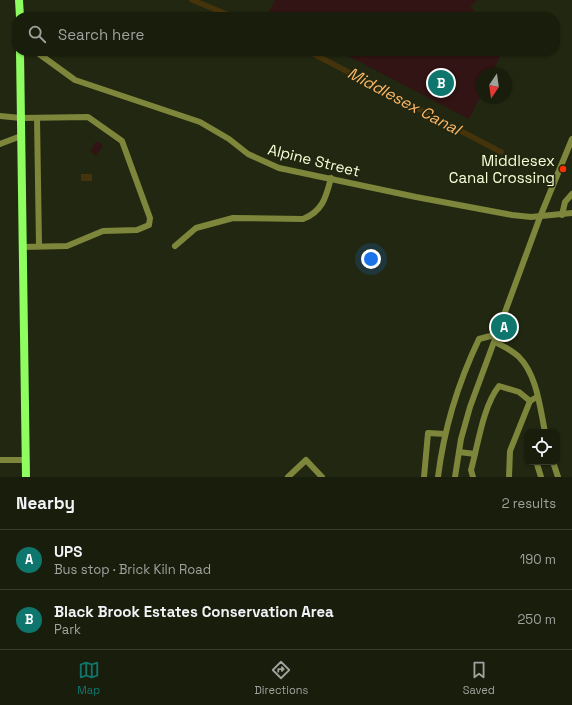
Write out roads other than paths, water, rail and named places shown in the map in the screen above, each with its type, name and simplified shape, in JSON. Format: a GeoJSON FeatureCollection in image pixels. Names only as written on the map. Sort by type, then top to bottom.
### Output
{"type":"FeatureCollection","features":[{"type":"Feature","properties":{"kind":"main road"},"geometry":{"type":"LineString","coordinates":[[19,0],[20,12]]}},
{"type":"Feature","properties":{"kind":"main road"},"geometry":{"type":"LineString","coordinates":[[20,56],[26,477]]}},
{"type":"Feature","properties":{"kind":"street","name":"Alpine Street"},"geometry":{"type":"LineString","coordinates":[[42,56],[75,80],[210,127],[229,139],[248,154],[263,162],[286,170],[479,209],[531,217],[572,213]]}},
{"type":"Feature","properties":{"kind":"street"},"geometry":{"type":"LineString","coordinates":[[0,116],[21,118],[88,117],[122,140],[150,218],[148,225],[137,230],[103,230],[67,246],[23,247]]}},
{"type":"Feature","properties":{"kind":"street"},"geometry":{"type":"LineString","coordinates":[[37,118],[39,246]]}},
{"type":"Feature","properties":{"kind":"street"},"geometry":{"type":"LineString","coordinates":[[0,144],[21,136]]}},
{"type":"Feature","properties":{"kind":"street"},"geometry":{"type":"LineString","coordinates":[[455,477],[458,452],[466,421],[540,217],[572,139]]}},
{"type":"Feature","properties":{"kind":"street"},"geometry":{"type":"LineString","coordinates":[[175,246],[196,228],[233,218],[303,219],[312,216],[320,210],[325,202],[331,178]]}},
{"type":"Feature","properties":{"kind":"street"},"geometry":{"type":"LineString","coordinates":[[562,215],[565,202],[572,194]]}},
{"type":"Feature","properties":{"kind":"street"},"geometry":{"type":"LineString","coordinates":[[438,477],[451,407],[479,339],[498,334]]}},
{"type":"Feature","properties":{"kind":"street"},"geometry":{"type":"LineString","coordinates":[[495,342],[509,349],[524,364],[530,375],[537,396],[544,429]]}},
{"type":"Feature","properties":{"kind":"street"},"geometry":{"type":"LineString","coordinates":[[473,477],[472,470],[486,413],[499,386],[519,392],[530,401]]}},
{"type":"Feature","properties":{"kind":"street"},"geometry":{"type":"LineString","coordinates":[[509,477],[510,451],[530,401],[537,396]]}},
{"type":"Feature","properties":{"kind":"street"},"geometry":{"type":"LineString","coordinates":[[424,477],[428,433],[445,434]]}},
{"type":"Feature","properties":{"kind":"street"},"geometry":{"type":"LineString","coordinates":[[458,452],[476,454]]}},
{"type":"Feature","properties":{"kind":"street"},"geometry":{"type":"LineString","coordinates":[[0,460],[26,460]]}},
{"type":"Feature","properties":{"kind":"street"},"geometry":{"type":"LineString","coordinates":[[288,477],[306,460],[322,477]]}},
{"type":"Feature","properties":{"kind":"street"},"geometry":{"type":"LineString","coordinates":[[537,465],[541,477]]}},
{"type":"Feature","properties":{"kind":"street"},"geometry":{"type":"LineString","coordinates":[[554,465],[558,477]]}},
{"type":"Feature","properties":{"kind":"waterway","name":"Middlesex Canal"},"geometry":{"type":"LineString","coordinates":[[192,0],[222,12]]}},
{"type":"Feature","properties":{"kind":"waterway","name":"Middlesex Canal"},"geometry":{"type":"LineString","coordinates":[[318,56],[501,152]]}},
{"type":"Feature","properties":{"kind":"place","name":"Black Brook Estates Conservation Area"},"geometry":{"type":"Point","coordinates":[441,83]}},
{"type":"Feature","properties":{"kind":"place","name":"Middlesex Canal Crossing"},"geometry":{"type":"Point","coordinates":[563,169]}},
{"type":"Feature","properties":{"kind":"place","name":"UPS"},"geometry":{"type":"Point","coordinates":[504,327]}}]}
